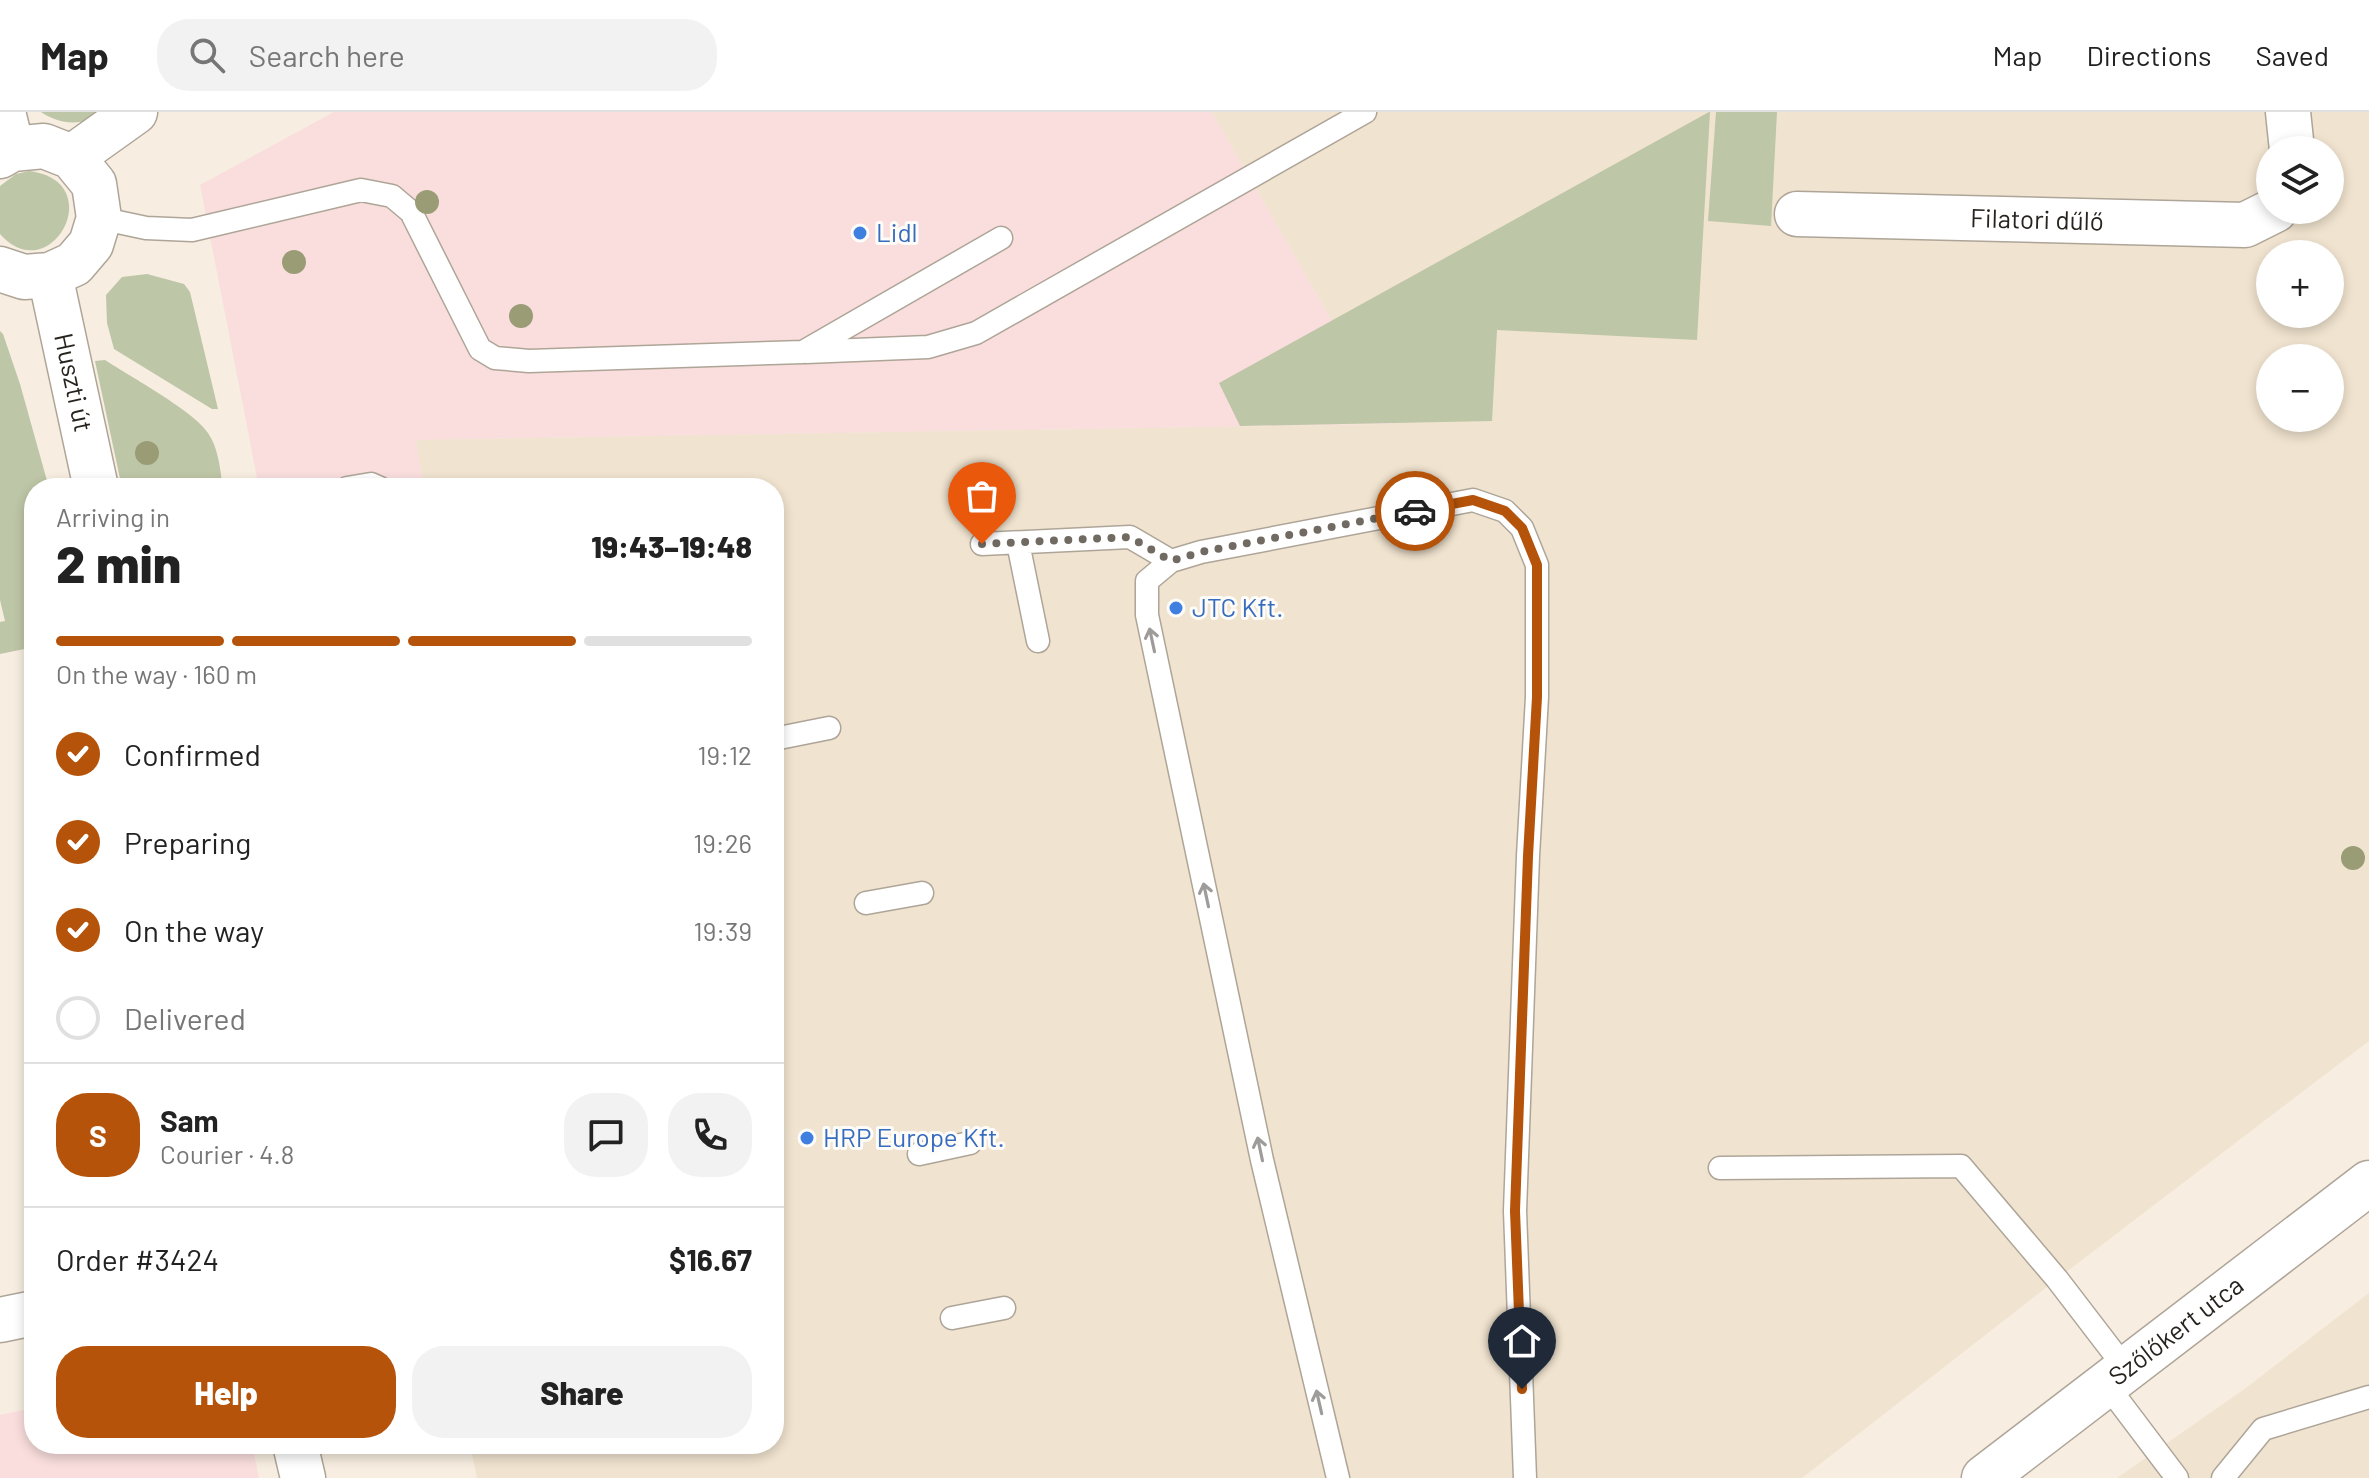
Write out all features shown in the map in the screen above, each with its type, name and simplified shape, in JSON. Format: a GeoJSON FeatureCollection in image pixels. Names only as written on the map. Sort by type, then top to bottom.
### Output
{"type":"FeatureCollection","features":[{"type":"Feature","properties":{"kind":"street"},"geometry":{"type":"LineString","coordinates":[[72,157],[135,112]]}},
{"type":"Feature","properties":{"kind":"street"},"geometry":{"type":"LineString","coordinates":[[2288,112],[2291,136]]}},
{"type":"Feature","properties":{"kind":"street"},"geometry":{"type":"LineString","coordinates":[[0,269],[24,277],[50,275],[74,264],[91,244],[99,218],[94,184],[72,157],[44,146],[5,139]]}},
{"type":"Feature","properties":{"kind":"street","name":"Filatori dűlő"},"geometry":{"type":"LineString","coordinates":[[1797,214],[2245,225],[2256,220]]}},
{"type":"Feature","properties":{"kind":"street","name":"Huszti út"},"geometry":{"type":"LineString","coordinates":[[50,275],[94,478]]}},
{"type":"Feature","properties":{"kind":"street","name":"Szőlőkert utca"},"geometry":{"type":"LineString","coordinates":[[1984,1478],[2369,1183]]}},
{"type":"Feature","properties":{"kind":"street"},"geometry":{"type":"LineString","coordinates":[[0,1320],[24,1315]]}},
{"type":"Feature","properties":{"kind":"street"},"geometry":{"type":"LineString","coordinates":[[297,1454],[303,1478]]}},
{"type":"Feature","properties":{"kind":"lane"},"geometry":{"type":"LineString","coordinates":[[99,218],[146,228],[192,230],[361,190],[392,196],[411,212],[480,349],[495,358],[529,361],[928,347],[976,333],[1365,112]]}},
{"type":"Feature","properties":{"kind":"lane"},"geometry":{"type":"LineString","coordinates":[[803,352],[1001,238]]}},
{"type":"Feature","properties":{"kind":"lane"},"geometry":{"type":"LineString","coordinates":[[1338,1478],[1262,1160],[1147,615],[1147,581],[1171,561],[1201,552],[1473,500],[1505,511],[1522,528],[1537,565],[1537,697],[1515,1211],[1525,1478]]}},
{"type":"Feature","properties":{"kind":"lane"},"geometry":{"type":"LineString","coordinates":[[982,544],[1130,537],[1171,561]]}},
{"type":"Feature","properties":{"kind":"lane"},"geometry":{"type":"LineString","coordinates":[[1018,543],[1038,641]]}},
{"type":"Feature","properties":{"kind":"lane"},"geometry":{"type":"LineString","coordinates":[[784,737],[829,728]]}},
{"type":"Feature","properties":{"kind":"lane"},"geometry":{"type":"LineString","coordinates":[[866,903],[922,893]]}},
{"type":"Feature","properties":{"kind":"lane"},"geometry":{"type":"LineString","coordinates":[[919,1154],[970,1143]]}},
{"type":"Feature","properties":{"kind":"lane"},"geometry":{"type":"LineString","coordinates":[[1720,1168],[1961,1166],[2057,1279],[2177,1478]]}},
{"type":"Feature","properties":{"kind":"lane"},"geometry":{"type":"LineString","coordinates":[[952,1318],[1004,1308]]}},
{"type":"Feature","properties":{"kind":"lane"},"geometry":{"type":"LineString","coordinates":[[2223,1478],[2263,1429],[2369,1397]]}},
{"type":"Feature","properties":{"kind":"shaded area"},"geometry":{"type":"Polygon","coordinates":[[[334,112],[1212,112],[1391,424],[416,440],[422,478],[257,478],[200,185],[334,112]]]}},
{"type":"Feature","properties":{"kind":"shaded area"},"geometry":{"type":"Polygon","coordinates":[[[1212,112],[2369,112],[2369,1041],[1802,1478],[477,1478],[472,1454],[784,1454],[784,478],[422,478],[416,440],[1391,424],[1212,112]]]}},
{"type":"Feature","properties":{"kind":"shaded area"},"geometry":{"type":"Polygon","coordinates":[[[2369,1293],[2369,1478],[2117,1478],[2246,1388],[2369,1293]]]}},
{"type":"Feature","properties":{"kind":"shaded area"},"geometry":{"type":"Polygon","coordinates":[[[24,1410],[24,1454],[254,1454],[259,1478],[0,1478],[0,1415],[24,1410]]]}},
{"type":"Feature","properties":{"kind":"green space"},"geometry":{"type":"Polygon","coordinates":[[[41,112],[102,112],[87,120],[64,122],[41,112]]]}},
{"type":"Feature","properties":{"kind":"green space"},"geometry":{"type":"Polygon","coordinates":[[[1710,112],[1697,340],[1497,330],[1492,421],[1240,426],[1219,383],[1710,112]]]}},
{"type":"Feature","properties":{"kind":"green space"},"geometry":{"type":"Polygon","coordinates":[[[1716,112],[1777,112],[1771,226],[1708,221],[1716,112]]]}},
{"type":"Feature","properties":{"kind":"green space"},"geometry":{"type":"Polygon","coordinates":[[[29,171],[53,179],[66,193],[69,210],[64,228],[53,242],[37,250],[19,248],[0,234],[0,186],[16,174],[29,171]]]}},
{"type":"Feature","properties":{"kind":"green space"},"geometry":{"type":"Polygon","coordinates":[[[147,274],[184,284],[190,292],[218,409],[212,409],[114,349],[107,323],[106,295],[122,277],[147,274]]]}},
{"type":"Feature","properties":{"kind":"green space"},"geometry":{"type":"Polygon","coordinates":[[[0,331],[20,384],[46,478],[24,478],[24,649],[0,654],[0,622],[5,621],[0,600],[0,331]]]}},
{"type":"Feature","properties":{"kind":"green space"},"geometry":{"type":"Polygon","coordinates":[[[105,360],[176,404],[201,424],[215,446],[221,478],[120,478],[95,361],[105,360]]]}},
{"type":"Feature","properties":{"kind":"way so far"},"geometry":{"type":"LineString","coordinates":[[982,544],[1130,537],[1171,561],[1201,552],[1415,511]]}},
{"type":"Feature","properties":{"kind":"place","name":"Lidl"},"geometry":{"type":"Point","coordinates":[860,233]}},
{"type":"Feature","properties":{"kind":"place","name":"JTC Kft."},"geometry":{"type":"Point","coordinates":[1176,608]}},
{"type":"Feature","properties":{"kind":"place","name":"HRP Europe Kft."},"geometry":{"type":"Point","coordinates":[807,1138]}},
{"type":"Feature","properties":{"kind":"route"},"geometry":{"type":"LineString","coordinates":[[1415,511],[1473,500],[1505,511],[1522,528],[1537,565],[1537,697],[1515,1211],[1522,1389]]}}]}
